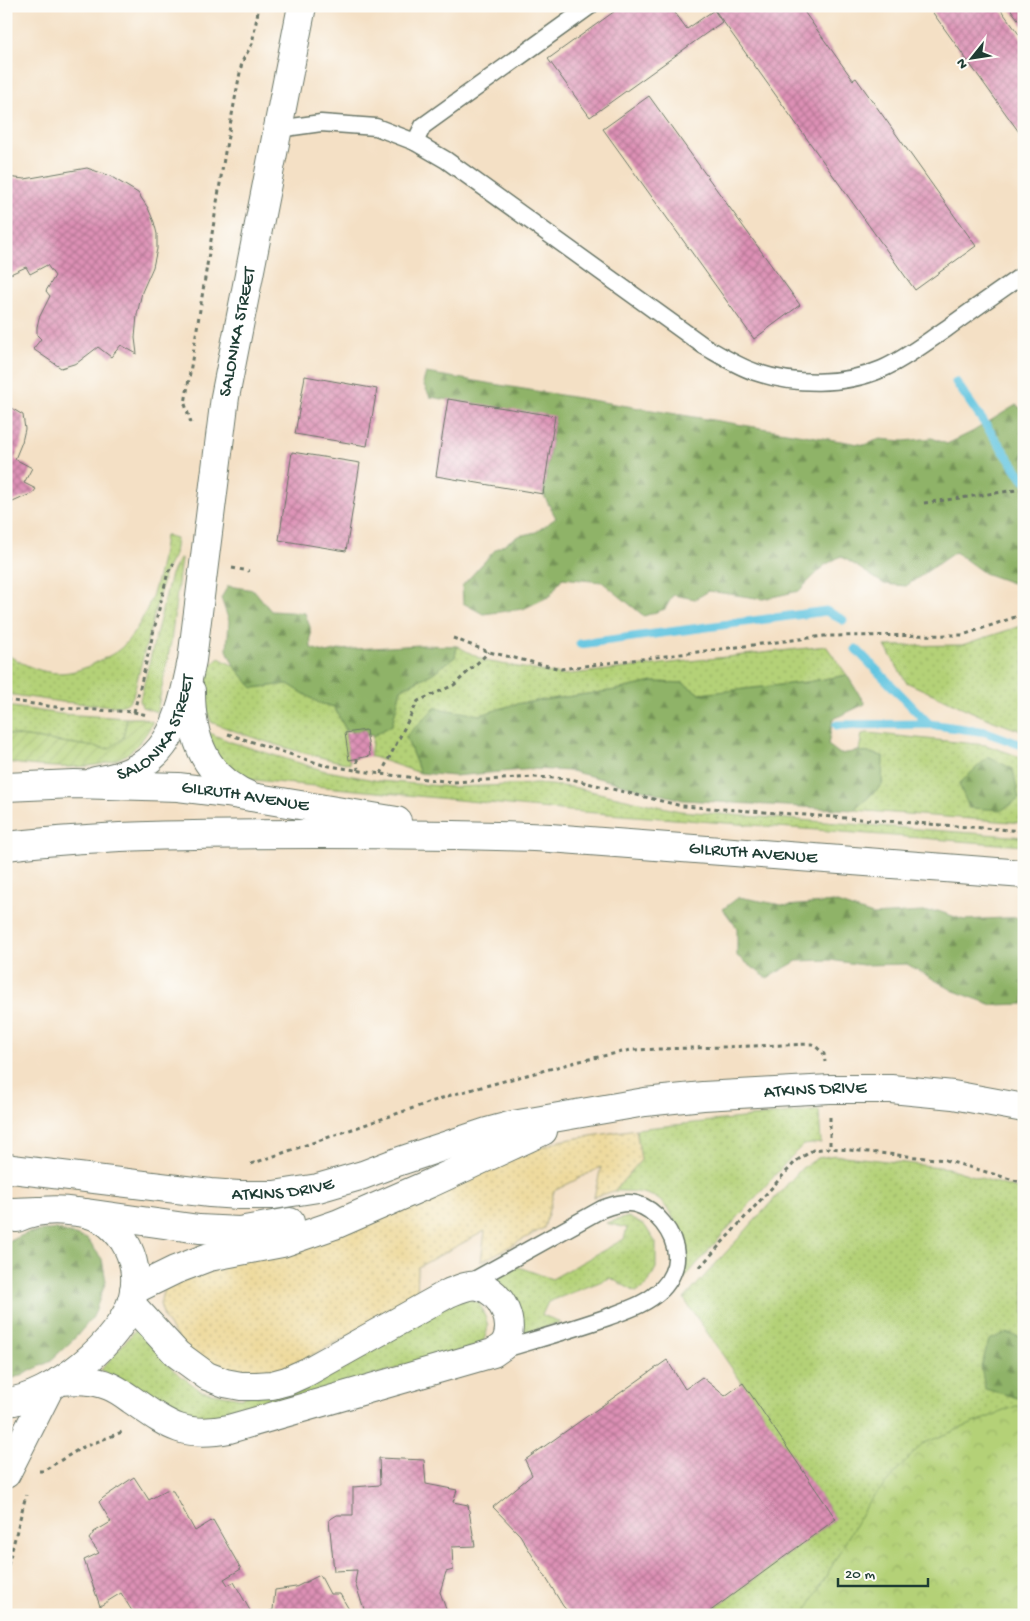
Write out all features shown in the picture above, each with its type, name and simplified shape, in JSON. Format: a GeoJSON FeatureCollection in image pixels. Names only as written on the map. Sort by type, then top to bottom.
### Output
{"type":"FeatureCollection","features":[{"type":"Feature","properties":{"kind":"street","name":"SALONIKA STREET"},"geometry":{"type":"LineString","coordinates":[[74,784],[123,775],[135,770],[158,752],[184,721],[191,705],[192,660],[225,396],[302,6]]}},
{"type":"Feature","properties":{"kind":"street","name":"SALONIKA STREET"},"geometry":{"type":"LineString","coordinates":[[184,721],[210,766],[233,788],[252,797]]}},
{"type":"Feature","properties":{"kind":"street","name":"GILRUTH AVENUE"},"geometry":{"type":"LineString","coordinates":[[6,788],[74,784],[178,787],[252,797],[482,835]]}},
{"type":"Feature","properties":{"kind":"street","name":"GILRUTH AVENUE"},"geometry":{"type":"LineString","coordinates":[[13,846],[83,838],[215,834],[482,835],[550,838],[1024,874]]}},
{"type":"Feature","properties":{"kind":"street","name":"ATKINS DRIVE"},"geometry":{"type":"LineString","coordinates":[[6,1167],[95,1180],[210,1193],[274,1195],[300,1192],[343,1182],[439,1147],[487,1132],[550,1118],[645,1102],[703,1096],[830,1089],[891,1089],[953,1095],[1024,1108]]}},
{"type":"Feature","properties":{"kind":"street","name":"ATKINS DRIVE"},"geometry":{"type":"LineString","coordinates":[[132,1297],[175,1270],[209,1257],[282,1243],[337,1224],[400,1198],[553,1126],[606,1109]]}},
{"type":"Feature","properties":{"kind":"street","name":"ATKINS DRIVE"},"geometry":{"type":"LineString","coordinates":[[6,1211],[58,1210],[199,1229],[239,1230],[270,1226],[322,1213],[378,1191],[482,1143],[550,1118]]}},
{"type":"Feature","properties":{"kind":"street"},"geometry":{"type":"LineString","coordinates":[[6,1224],[20,1216],[39,1211]]}},
{"type":"Feature","properties":{"kind":"street"},"geometry":{"type":"LineString","coordinates":[[6,1402],[33,1396],[78,1368],[104,1345],[115,1331],[132,1297],[135,1276],[132,1258],[126,1245],[117,1231],[108,1223],[98,1216],[86,1213]]}},
{"type":"Feature","properties":{"kind":"street"},"geometry":{"type":"LineString","coordinates":[[55,1384],[83,1380],[109,1386],[172,1426],[200,1432],[214,1432],[493,1353],[502,1346],[508,1337],[509,1324],[502,1304],[495,1295],[478,1286],[460,1288],[307,1372],[287,1381],[272,1385],[241,1386],[224,1383],[206,1376],[177,1354],[132,1297]]}},
{"type":"Feature","properties":{"kind":"street"},"geometry":{"type":"LineString","coordinates":[[17,1481],[55,1384]]}},
{"type":"Feature","properties":{"kind":"lane"},"geometry":{"type":"LineString","coordinates":[[415,142],[423,126],[590,6]]}},
{"type":"Feature","properties":{"kind":"lane"},"geometry":{"type":"LineString","coordinates":[[278,129],[321,123],[376,127],[415,142],[446,160],[704,346],[754,372],[787,381],[830,382],[862,376],[880,370],[907,357],[1024,274]]}},
{"type":"Feature","properties":{"kind":"lane"},"geometry":{"type":"LineString","coordinates":[[449,1293],[602,1209],[623,1203],[634,1203],[654,1212],[661,1220],[667,1229],[676,1254],[669,1280],[651,1299],[578,1328],[493,1353]]}},
{"type":"Feature","properties":{"kind":"path"},"geometry":{"type":"LineString","coordinates":[[193,430],[185,404],[225,152],[242,62],[252,44],[259,6]]}},
{"type":"Feature","properties":{"kind":"path"},"geometry":{"type":"LineString","coordinates":[[924,503],[1024,489]]}},
{"type":"Feature","properties":{"kind":"path"},"geometry":{"type":"LineString","coordinates":[[134,712],[168,572],[175,561]]}},
{"type":"Feature","properties":{"kind":"path"},"geometry":{"type":"LineString","coordinates":[[453,638],[489,652],[561,669],[824,636],[963,635],[1024,614]]}},
{"type":"Feature","properties":{"kind":"path"},"geometry":{"type":"LineString","coordinates":[[381,774],[418,701],[454,685],[489,652]]}},
{"type":"Feature","properties":{"kind":"path"},"geometry":{"type":"LineString","coordinates":[[6,700],[62,708],[134,712],[153,717],[202,724],[234,737],[323,765],[381,774],[453,782],[535,777],[571,779],[682,806],[1024,831]]}},
{"type":"Feature","properties":{"kind":"path"},"geometry":{"type":"LineString","coordinates":[[356,759],[358,770]]}},
{"type":"Feature","properties":{"kind":"path"},"geometry":{"type":"LineString","coordinates":[[244,1167],[451,1095],[580,1061],[631,1050],[813,1044],[824,1054],[830,1089],[830,1148],[945,1160],[1024,1183]]}},
{"type":"Feature","properties":{"kind":"path"},"geometry":{"type":"LineString","coordinates":[[6,1573],[17,1481]]}},
{"type":"Feature","properties":{"kind":"green space"},"geometry":{"type":"Polygon","coordinates":[[[426,373],[865,445],[879,439],[904,441],[932,438],[947,444],[972,432],[1016,405],[1024,410],[1024,581],[1012,583],[984,573],[955,552],[906,586],[884,584],[841,556],[825,565],[799,591],[763,599],[709,591],[695,599],[673,595],[665,609],[644,616],[602,582],[562,578],[550,596],[523,609],[483,614],[463,603],[462,586],[495,550],[518,536],[536,532],[556,518],[543,494],[555,417],[430,397],[423,383],[426,373]]]}},
{"type":"Feature","properties":{"kind":"green space"},"geometry":{"type":"Polygon","coordinates":[[[165,535],[176,538],[174,555],[165,572],[133,696],[128,702],[124,705],[116,706],[62,702],[6,694],[6,654],[40,670],[62,673],[86,667],[122,648],[148,607],[161,564],[165,535]]]}},
{"type":"Feature","properties":{"kind":"green space"},"geometry":{"type":"Polygon","coordinates":[[[181,558],[171,642],[157,712],[142,707],[140,700],[171,574],[181,558]]]}},
{"type":"Feature","properties":{"kind":"green space"},"geometry":{"type":"Polygon","coordinates":[[[228,586],[254,590],[271,611],[305,613],[310,627],[311,648],[327,653],[339,650],[420,645],[457,646],[455,657],[433,673],[401,689],[392,725],[373,736],[346,730],[334,707],[319,703],[288,684],[253,688],[234,666],[227,650],[229,621],[221,598],[228,586]]]}},
{"type":"Feature","properties":{"kind":"green space"},"geometry":{"type":"Polygon","coordinates":[[[1024,625],[1024,732],[988,719],[906,682],[885,646],[962,645],[1024,625]]]}},
{"type":"Feature","properties":{"kind":"green space"},"geometry":{"type":"Polygon","coordinates":[[[457,646],[485,661],[562,675],[826,646],[847,675],[807,682],[700,694],[683,683],[653,682],[616,690],[515,704],[480,716],[435,708],[406,737],[420,773],[370,756],[373,736],[392,725],[401,689],[433,673],[455,657],[457,646]]]}},
{"type":"Feature","properties":{"kind":"green space"},"geometry":{"type":"Polygon","coordinates":[[[219,658],[234,666],[253,688],[288,684],[319,703],[334,707],[346,730],[350,764],[280,746],[211,722],[206,707],[208,668],[219,658]]]}},
{"type":"Feature","properties":{"kind":"green space"},"geometry":{"type":"Polygon","coordinates":[[[847,675],[865,704],[833,719],[828,745],[840,754],[859,751],[883,756],[882,785],[854,810],[683,800],[571,771],[534,769],[454,776],[420,773],[406,736],[435,708],[480,715],[515,704],[616,690],[653,682],[683,683],[700,694],[807,682],[847,675]]]}},
{"type":"Feature","properties":{"kind":"green space"},"geometry":{"type":"Polygon","coordinates":[[[6,706],[61,714],[127,718],[123,739],[109,749],[6,734],[6,706]]]}},
{"type":"Feature","properties":{"kind":"green space"},"geometry":{"type":"Polygon","coordinates":[[[127,718],[142,718],[153,722],[135,747],[120,758],[80,767],[6,762],[6,734],[109,749],[123,738],[127,718]]]}},
{"type":"Feature","properties":{"kind":"green space"},"geometry":{"type":"Polygon","coordinates":[[[207,732],[231,742],[322,770],[379,781],[453,787],[539,784],[572,787],[680,811],[1024,837],[1024,846],[570,811],[254,780],[234,774],[218,763],[207,732]]]}},
{"type":"Feature","properties":{"kind":"green space"},"geometry":{"type":"Polygon","coordinates":[[[868,733],[986,745],[1024,758],[1024,823],[854,810],[882,785],[883,756],[859,751],[862,734],[868,733]]]}},
{"type":"Feature","properties":{"kind":"green space"},"geometry":{"type":"Polygon","coordinates":[[[988,757],[1013,769],[1019,799],[1002,810],[969,808],[959,784],[988,757]]]}},
{"type":"Feature","properties":{"kind":"green space"},"geometry":{"type":"Polygon","coordinates":[[[739,897],[787,906],[834,902],[873,915],[938,911],[964,920],[1024,917],[1024,1004],[993,1005],[954,991],[907,964],[863,965],[830,960],[797,961],[767,978],[737,956],[737,928],[723,909],[739,897]]]}},
{"type":"Feature","properties":{"kind":"green space"},"geometry":{"type":"Polygon","coordinates":[[[819,1110],[821,1143],[803,1145],[680,1283],[686,1260],[684,1245],[678,1227],[669,1211],[659,1200],[649,1195],[637,1192],[614,1191],[641,1160],[636,1129],[819,1110]]]}},
{"type":"Feature","properties":{"kind":"green space"},"geometry":{"type":"Polygon","coordinates":[[[835,1155],[948,1168],[1024,1191],[1024,1615],[705,1615],[836,1519],[684,1299],[802,1168],[818,1158],[835,1155]]]}},
{"type":"Feature","properties":{"kind":"green space"},"geometry":{"type":"Polygon","coordinates":[[[628,1217],[645,1226],[656,1243],[656,1268],[647,1285],[636,1292],[610,1278],[548,1302],[542,1315],[561,1322],[517,1336],[491,1279],[516,1266],[552,1279],[624,1239],[627,1228],[606,1223],[628,1217]]]}},
{"type":"Feature","properties":{"kind":"green space"},"geometry":{"type":"Polygon","coordinates":[[[56,1229],[87,1239],[102,1259],[106,1281],[93,1317],[75,1338],[49,1362],[6,1381],[6,1242],[28,1233],[56,1229]]]}},
{"type":"Feature","properties":{"kind":"green space"},"geometry":{"type":"Polygon","coordinates":[[[465,1297],[479,1303],[486,1320],[486,1333],[481,1345],[200,1424],[170,1417],[101,1370],[138,1327],[172,1369],[201,1391],[241,1398],[465,1297]]]}},
{"type":"Feature","properties":{"kind":"green space"},"geometry":{"type":"Polygon","coordinates":[[[1006,1333],[1024,1338],[1024,1393],[1018,1398],[985,1389],[981,1367],[989,1340],[1006,1333]]]}},
{"type":"Feature","properties":{"kind":"green space"},"geometry":{"type":"Polygon","coordinates":[[[1016,1406],[1024,1408],[1024,1615],[804,1615],[867,1504],[922,1444],[1016,1406]]]}},
{"type":"Feature","properties":{"kind":"sand"},"geometry":{"type":"Polygon","coordinates":[[[636,1129],[641,1160],[614,1191],[594,1197],[601,1167],[554,1191],[544,1228],[481,1262],[485,1231],[418,1267],[417,1299],[281,1372],[231,1374],[184,1347],[165,1320],[160,1304],[164,1288],[559,1141],[636,1129]]]}},
{"type":"Feature","properties":{"kind":"building"},"geometry":{"type":"Polygon","coordinates":[[[622,6],[670,6],[687,29],[714,10],[722,22],[590,117],[548,59],[622,6]]]}},
{"type":"Feature","properties":{"kind":"building"},"geometry":{"type":"Polygon","coordinates":[[[712,6],[800,6],[853,80],[856,78],[976,246],[915,290],[712,6]]]}},
{"type":"Feature","properties":{"kind":"building"},"geometry":{"type":"Polygon","coordinates":[[[928,6],[998,6],[1024,41],[1024,139],[928,6]]]}},
{"type":"Feature","properties":{"kind":"building"},"geometry":{"type":"Polygon","coordinates":[[[1008,6],[1024,6],[1024,27],[1008,6]]]}},
{"type":"Feature","properties":{"kind":"building"},"geometry":{"type":"Polygon","coordinates":[[[649,96],[800,305],[754,339],[603,129],[649,96]]]}},
{"type":"Feature","properties":{"kind":"building"},"geometry":{"type":"Polygon","coordinates":[[[87,168],[110,176],[138,193],[148,208],[154,222],[157,234],[157,249],[153,267],[142,292],[137,315],[135,338],[137,354],[121,345],[111,357],[98,347],[77,363],[61,368],[33,349],[41,339],[37,335],[39,318],[50,296],[46,291],[55,276],[47,265],[30,274],[26,267],[6,276],[6,177],[25,179],[87,168]]]}},
{"type":"Feature","properties":{"kind":"building"},"geometry":{"type":"Polygon","coordinates":[[[305,376],[377,389],[367,446],[295,434],[305,376]]]}},
{"type":"Feature","properties":{"kind":"building"},"geometry":{"type":"Polygon","coordinates":[[[448,399],[555,416],[543,494],[436,476],[448,399]]]}},
{"type":"Feature","properties":{"kind":"building"},"geometry":{"type":"Polygon","coordinates":[[[6,405],[23,415],[25,429],[15,459],[32,468],[24,483],[36,489],[33,493],[6,505],[6,405]]]}},
{"type":"Feature","properties":{"kind":"building"},"geometry":{"type":"Polygon","coordinates":[[[292,452],[360,463],[346,551],[279,540],[292,452]]]}},
{"type":"Feature","properties":{"kind":"building"},"geometry":{"type":"Polygon","coordinates":[[[366,730],[370,756],[349,760],[345,733],[366,730]]]}},
{"type":"Feature","properties":{"kind":"building"},"geometry":{"type":"Polygon","coordinates":[[[667,1360],[685,1389],[702,1377],[725,1396],[743,1383],[836,1519],[705,1615],[571,1615],[563,1606],[520,1535],[493,1507],[532,1475],[525,1460],[667,1360]]]}},
{"type":"Feature","properties":{"kind":"building"},"geometry":{"type":"Polygon","coordinates":[[[379,1458],[424,1460],[426,1484],[457,1490],[453,1502],[468,1505],[475,1546],[452,1547],[453,1570],[446,1572],[440,1592],[448,1615],[259,1615],[273,1610],[275,1590],[296,1587],[320,1575],[330,1594],[340,1594],[351,1613],[365,1612],[355,1583],[357,1570],[334,1571],[329,1520],[337,1515],[353,1515],[353,1487],[380,1485],[379,1458]]]}},
{"type":"Feature","properties":{"kind":"building"},"geometry":{"type":"Polygon","coordinates":[[[134,1477],[149,1500],[166,1490],[173,1491],[195,1531],[213,1520],[241,1569],[224,1579],[228,1585],[234,1582],[252,1614],[143,1615],[139,1611],[132,1611],[121,1593],[100,1606],[84,1560],[99,1553],[89,1539],[94,1532],[111,1522],[99,1502],[134,1477]]]}},
{"type":"Feature","properties":{"kind":"waterway"},"geometry":{"type":"LineString","coordinates":[[956,382],[1023,479]]}},
{"type":"Feature","properties":{"kind":"waterway"},"geometry":{"type":"LineString","coordinates":[[580,644],[826,611],[843,620]]}},
{"type":"Feature","properties":{"kind":"waterway"},"geometry":{"type":"LineString","coordinates":[[856,649],[929,724]]}},
{"type":"Feature","properties":{"kind":"waterway"},"geometry":{"type":"LineString","coordinates":[[837,725],[929,724],[986,732],[1024,746]]}}]}
